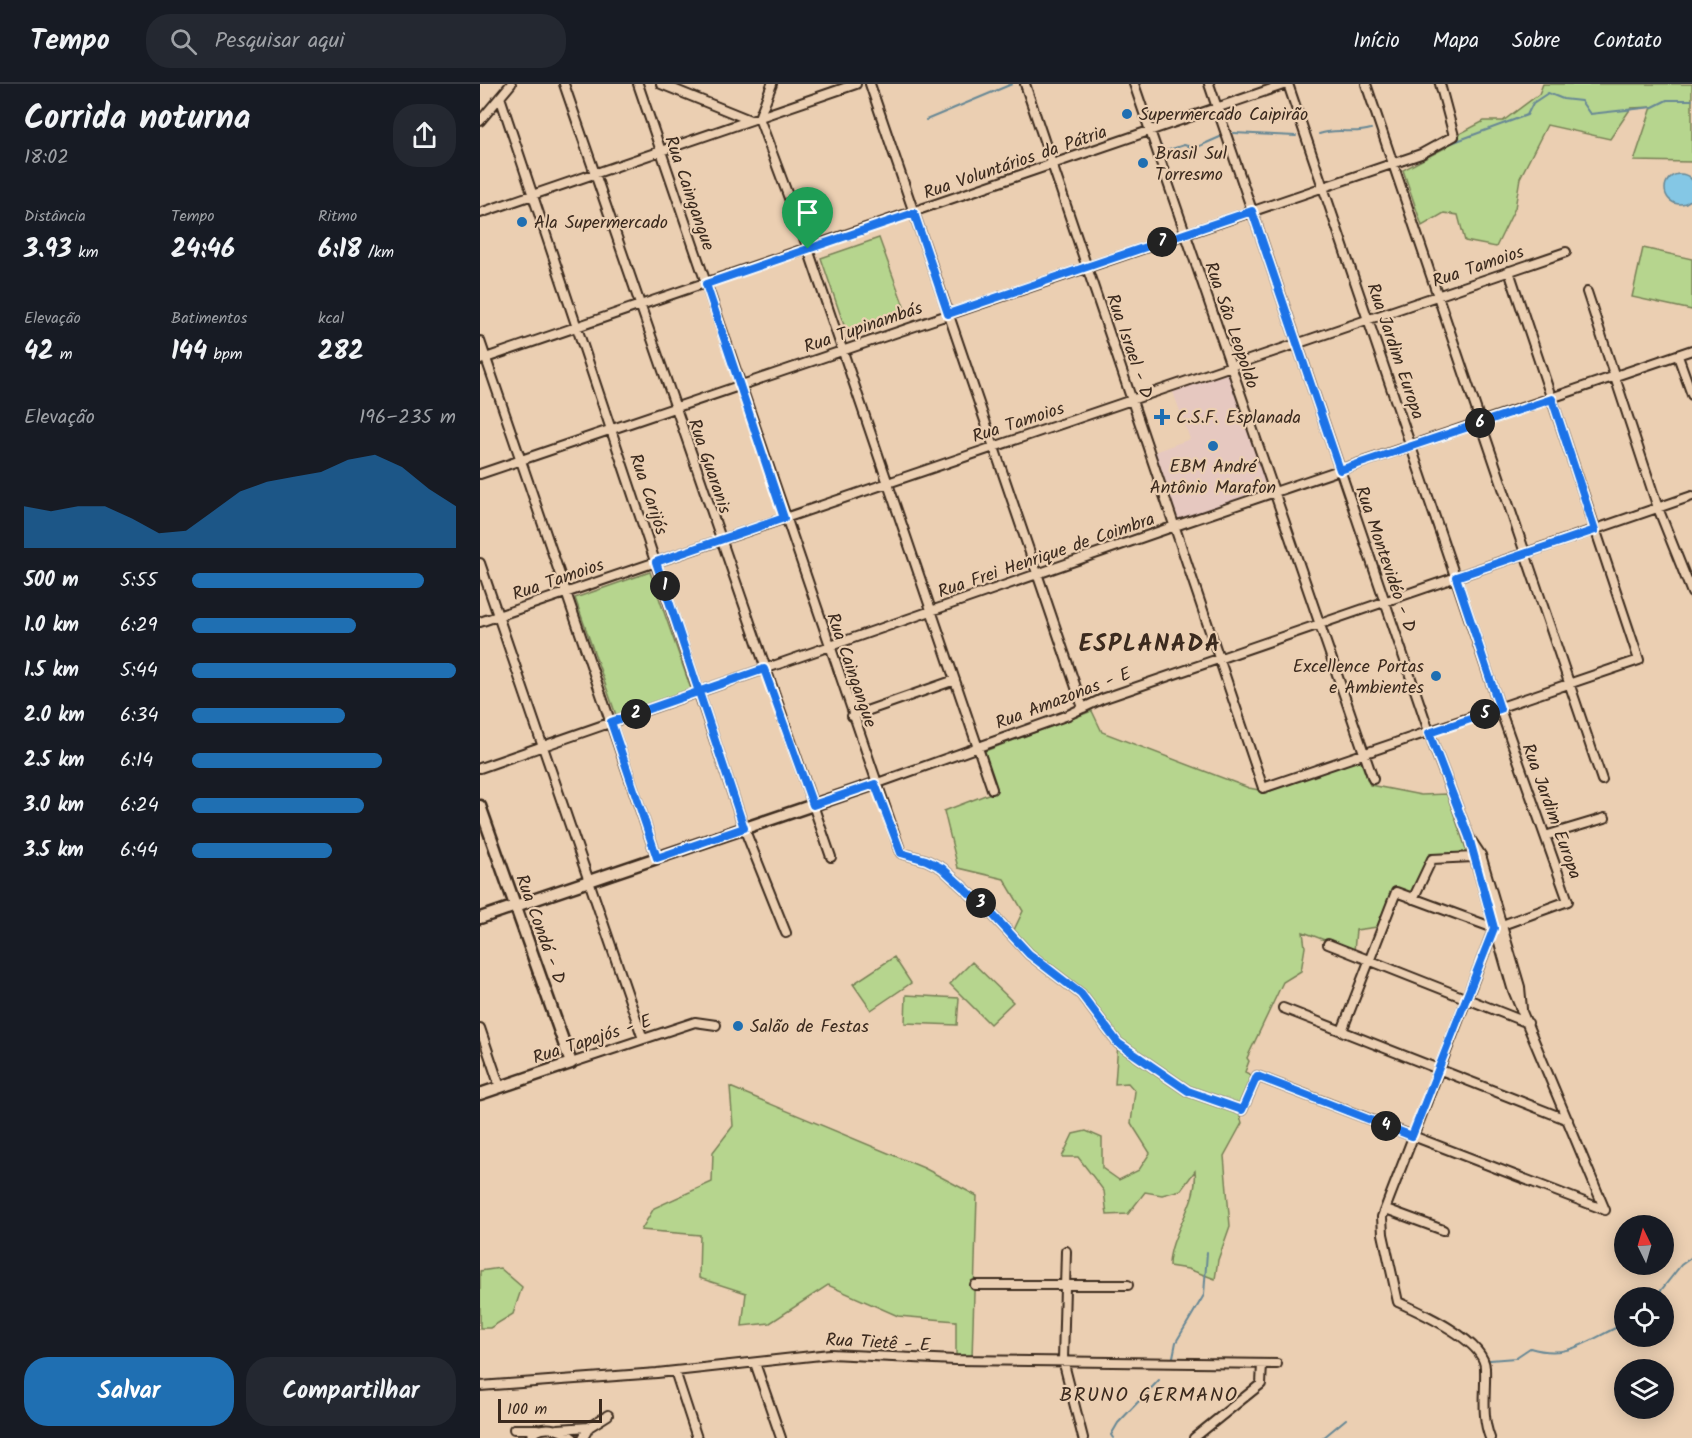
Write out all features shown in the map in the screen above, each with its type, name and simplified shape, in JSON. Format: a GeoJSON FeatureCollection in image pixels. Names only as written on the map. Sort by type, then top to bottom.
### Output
{"type":"FeatureCollection","features":[{"type":"Feature","properties":{"kind":"street"},"geometry":{"type":"LineString","coordinates":[[480,120],[511,84]]}},
{"type":"Feature","properties":{"kind":"street","name":"Rua Guaranis"},"geometry":{"type":"LineString","coordinates":[[564,84],[764,669],[831,856]]}},
{"type":"Feature","properties":{"kind":"street","name":"Rua Caingangue"},"geometry":{"type":"LineString","coordinates":[[638,84],[784,518],[901,853],[926,860],[950,875],[992,914],[1029,954],[1081,994],[1118,1043],[1188,1091],[1242,1110],[1257,1076],[1412,1136]]}},
{"type":"Feature","properties":{"kind":"street"},"geometry":{"type":"LineString","coordinates":[[661,84],[750,120]]}},
{"type":"Feature","properties":{"kind":"street"},"geometry":{"type":"LineString","coordinates":[[772,84],[759,117],[808,249],[992,789]]}},
{"type":"Feature","properties":{"kind":"street"},"geometry":{"type":"LineString","coordinates":[[480,213],[856,84]]}},
{"type":"Feature","properties":{"kind":"street"},"geometry":{"type":"LineString","coordinates":[[870,84],[1083,708]]}},
{"type":"Feature","properties":{"kind":"street","name":"Rua Israel - D"},"geometry":{"type":"LineString","coordinates":[[1025,84],[1263,788],[1364,755]]}},
{"type":"Feature","properties":{"kind":"street","name":"Rua São Leopoldo"},"geometry":{"type":"LineString","coordinates":[[1134,84],[1373,779]]}},
{"type":"Feature","properties":{"kind":"street","name":"Rua Montevidéo - D"},"geometry":{"type":"LineString","coordinates":[[1209,84],[1429,733],[1469,837],[1473,857],[1522,1009],[1605,1210],[1412,1136]]}},
{"type":"Feature","properties":{"kind":"street","name":"Rua Voluntários da Pátria"},"geometry":{"type":"LineString","coordinates":[[483,359],[1287,84]]}},
{"type":"Feature","properties":{"kind":"street","name":"Rua Jardim Europa"},"geometry":{"type":"LineString","coordinates":[[1287,84],[1369,319],[1500,709],[1568,901],[1497,926]]}},
{"type":"Feature","properties":{"kind":"street"},"geometry":{"type":"LineString","coordinates":[[1366,84],[1602,780]]}},
{"type":"Feature","properties":{"kind":"street","name":"Rua Tupinambás"},"geometry":{"type":"LineString","coordinates":[[480,474],[1421,154],[1454,136],[1440,84]]}},
{"type":"Feature","properties":{"kind":"street","name":"Rua Carijós"},"geometry":{"type":"LineString","coordinates":[[500,97],[744,828],[786,933]]}},
{"type":"Feature","properties":{"kind":"street","name":"Rua Tamoios"},"geometry":{"type":"LineString","coordinates":[[480,622],[1566,252]]}},
{"type":"Feature","properties":{"kind":"street"},"geometry":{"type":"LineString","coordinates":[[1364,755],[1639,660],[1509,271]]}},
{"type":"Feature","properties":{"kind":"street"},"geometry":{"type":"LineString","coordinates":[[1587,292],[1658,508],[1691,594]]}},
{"type":"Feature","properties":{"kind":"street"},"geometry":{"type":"LineString","coordinates":[[480,342],[483,359],[520,459],[657,858]]}},
{"type":"Feature","properties":{"kind":"street","name":"Rua Frei Henrique de Coimbra"},"geometry":{"type":"LineString","coordinates":[[480,768],[1175,526],[1692,350]]}},
{"type":"Feature","properties":{"kind":"street"},"geometry":{"type":"LineString","coordinates":[[1678,356],[1692,395]]}},
{"type":"Feature","properties":{"kind":"street","name":"Rua Amazonas - E"},"geometry":{"type":"LineString","coordinates":[[480,918],[875,784],[1102,699],[1692,496]]}},
{"type":"Feature","properties":{"kind":"street"},"geometry":{"type":"LineString","coordinates":[[480,563],[643,1039]]}},
{"type":"Feature","properties":{"kind":"street"},"geometry":{"type":"LineString","coordinates":[[852,716],[955,680]]}},
{"type":"Feature","properties":{"kind":"street","name":"Rua Condá - D"},"geometry":{"type":"LineString","coordinates":[[480,806],[571,1063]]}},
{"type":"Feature","properties":{"kind":"street"},"geometry":{"type":"LineString","coordinates":[[1545,836],[1605,818]]}},
{"type":"Feature","properties":{"kind":"street","name":"Rua Montevidéo - D"},"geometry":{"type":"LineString","coordinates":[[1469,837],[1481,855],[1497,926]]}},
{"type":"Feature","properties":{"kind":"street"},"geometry":{"type":"LineString","coordinates":[[1413,898],[1432,859],[1473,857]]}},
{"type":"Feature","properties":{"kind":"street"},"geometry":{"type":"LineString","coordinates":[[1342,1031],[1396,892],[1497,926],[1412,1136],[1384,1213],[1383,1234],[1398,1302],[1440,1323],[1481,1355],[1485,1366],[1484,1408],[1490,1438]]}},
{"type":"Feature","properties":{"kind":"street"},"geometry":{"type":"LineString","coordinates":[[1328,944],[1528,1023]]}},
{"type":"Feature","properties":{"kind":"street"},"geometry":{"type":"LineString","coordinates":[[1283,1008],[1568,1120]]}},
{"type":"Feature","properties":{"kind":"street","name":"Rua Tapajós - E"},"geometry":{"type":"LineString","coordinates":[[480,1094],[694,1022],[716,1025]]}},
{"type":"Feature","properties":{"kind":"street"},"geometry":{"type":"LineString","coordinates":[[480,1028],[500,1087]]}},
{"type":"Feature","properties":{"kind":"street"},"geometry":{"type":"LineString","coordinates":[[1384,1213],[1443,1230]]}},
{"type":"Feature","properties":{"kind":"street"},"geometry":{"type":"LineString","coordinates":[[1066,1251],[1064,1360],[1083,1438]]}},
{"type":"Feature","properties":{"kind":"street"},"geometry":{"type":"LineString","coordinates":[[975,1285],[1128,1285]]}},
{"type":"Feature","properties":{"kind":"street","name":"Rua Tietê - E"},"geometry":{"type":"LineString","coordinates":[[480,1386],[675,1371],[755,1363],[803,1355],[830,1354],[902,1359],[1277,1364]]}},
{"type":"Feature","properties":{"kind":"street"},"geometry":{"type":"LineString","coordinates":[[755,1363],[781,1438]]}},
{"type":"Feature","properties":{"kind":"street"},"geometry":{"type":"LineString","coordinates":[[1194,1438],[1261,1384],[1262,1364]]}},
{"type":"Feature","properties":{"kind":"street"},"geometry":{"type":"LineString","coordinates":[[675,1371],[697,1438]]}},
{"type":"Feature","properties":{"kind":"street"},"geometry":{"type":"LineString","coordinates":[[583,1438],[590,1427],[608,1415]]}},
{"type":"Feature","properties":{"kind":"street"},"geometry":{"type":"LineString","coordinates":[[520,1438],[514,1429],[590,1427]]}},
{"type":"Feature","properties":{"kind":"street"},"geometry":{"type":"LineString","coordinates":[[530,1438],[533,1433],[541,1429]]}},
{"type":"Feature","properties":{"kind":"street"},"geometry":{"type":"LineString","coordinates":[[558,1429],[573,1438]]}},
{"type":"Feature","properties":{"kind":"shaded area","name":"EBM André Antônio Marafon"},"geometry":{"type":"Polygon","coordinates":[[[1228,373],[1269,490],[1178,521],[1154,452],[1190,439],[1173,392],[1228,373]]]}},
{"type":"Feature","properties":{"kind":"green space"},"geometry":{"type":"Polygon","coordinates":[[[1543,84],[1692,84],[1692,162],[1634,161],[1652,107],[1631,108],[1610,139],[1547,125],[1520,178],[1515,208],[1496,247],[1465,241],[1458,215],[1444,213],[1422,226],[1403,170],[1445,148],[1461,133],[1484,121],[1503,121],[1539,94],[1543,84]]]}},
{"type":"Feature","properties":{"kind":"green space"},"geometry":{"type":"Polygon","coordinates":[[[879,238],[906,312],[847,334],[821,258],[879,238]]]}},
{"type":"Feature","properties":{"kind":"green space"},"geometry":{"type":"Polygon","coordinates":[[[1643,248],[1692,259],[1692,310],[1632,297],[1643,248]]]}},
{"type":"Feature","properties":{"kind":"green space"},"geometry":{"type":"Polygon","coordinates":[[[650,572],[691,689],[616,715],[575,598],[650,572]]]}},
{"type":"Feature","properties":{"kind":"green space"},"geometry":{"type":"Polygon","coordinates":[[[1092,711],[1102,732],[1249,788],[1264,791],[1360,760],[1370,785],[1421,795],[1447,794],[1467,852],[1429,856],[1411,894],[1393,888],[1377,927],[1356,930],[1354,951],[1303,932],[1305,947],[1301,971],[1283,982],[1247,1058],[1249,1061],[1245,1072],[1253,1076],[1238,1109],[1242,1123],[1224,1156],[1230,1226],[1218,1260],[1215,1279],[1188,1269],[1169,1266],[1174,1242],[1193,1195],[1195,1171],[1181,1190],[1162,1195],[1145,1192],[1128,1214],[1107,1215],[1104,1191],[1078,1157],[1062,1157],[1073,1134],[1086,1131],[1102,1138],[1102,1168],[1119,1180],[1139,1170],[1150,1153],[1131,1123],[1135,1091],[1128,1083],[1115,1084],[1118,1043],[1081,994],[1049,971],[1012,934],[1023,911],[1004,879],[958,868],[944,811],[996,791],[985,751],[1092,711]]]}},
{"type":"Feature","properties":{"kind":"green space"},"geometry":{"type":"Polygon","coordinates":[[[894,957],[911,983],[871,1010],[853,984],[894,957]]]}},
{"type":"Feature","properties":{"kind":"green space"},"geometry":{"type":"Polygon","coordinates":[[[972,962],[1013,1002],[990,1024],[950,984],[972,962]]]}},
{"type":"Feature","properties":{"kind":"green space"},"geometry":{"type":"Polygon","coordinates":[[[906,995],[959,998],[957,1025],[905,1023],[906,995]]]}},
{"type":"Feature","properties":{"kind":"green space"},"geometry":{"type":"Polygon","coordinates":[[[730,1087],[924,1168],[977,1196],[972,1358],[956,1358],[956,1321],[898,1316],[828,1285],[770,1323],[742,1326],[746,1293],[699,1278],[700,1235],[641,1230],[654,1208],[712,1182],[713,1152],[733,1126],[730,1087]]]}},
{"type":"Feature","properties":{"kind":"green space"},"geometry":{"type":"Polygon","coordinates":[[[500,1268],[522,1287],[513,1314],[490,1328],[480,1328],[480,1271],[500,1268]]]}},
{"type":"Feature","properties":{"kind":"water"},"geometry":{"type":"Polygon","coordinates":[[[1674,175],[1686,175],[1693,182],[1693,196],[1686,203],[1674,203],[1666,195],[1666,183],[1674,175]]]}},
{"type":"Feature","properties":{"kind":"waterway"},"geometry":{"type":"LineString","coordinates":[[926,120],[1012,84]]}},
{"type":"Feature","properties":{"kind":"waterway"},"geometry":{"type":"LineString","coordinates":[[1446,145],[1527,115],[1533,103],[1548,93],[1563,99],[1581,101],[1590,114],[1653,107],[1667,100],[1692,100]]}},
{"type":"Feature","properties":{"kind":"waterway"},"geometry":{"type":"LineString","coordinates":[[1319,134],[1371,129]]}},
{"type":"Feature","properties":{"kind":"waterway"},"geometry":{"type":"LineString","coordinates":[[1234,133],[1296,136]]}},
{"type":"Feature","properties":{"kind":"waterway"},"geometry":{"type":"LineString","coordinates":[[1160,145],[1166,151],[1184,145],[1195,148],[1220,137]]}},
{"type":"Feature","properties":{"kind":"waterway"},"geometry":{"type":"LineString","coordinates":[[1399,157],[1408,155]]}},
{"type":"Feature","properties":{"kind":"waterway"},"geometry":{"type":"LineString","coordinates":[[1173,1357],[1176,1342],[1204,1295],[1207,1252]]}},
{"type":"Feature","properties":{"kind":"waterway"},"geometry":{"type":"LineString","coordinates":[[1664,1287],[1681,1265],[1692,1257]]}},
{"type":"Feature","properties":{"kind":"waterway"},"geometry":{"type":"LineString","coordinates":[[1490,1360],[1515,1358],[1530,1348],[1544,1351],[1568,1350],[1614,1329]]}},
{"type":"Feature","properties":{"kind":"waterway"},"geometry":{"type":"LineString","coordinates":[[1113,1438],[1111,1435],[1118,1423],[1159,1380]]}},
{"type":"Feature","properties":{"kind":"waterway"},"geometry":{"type":"LineString","coordinates":[[1323,1438],[1346,1419]]}},
{"type":"Feature","properties":{"kind":"place","name":"Supermercado Caipirão"},"geometry":{"type":"Point","coordinates":[1127,114]}},
{"type":"Feature","properties":{"kind":"place","name":"Brasil Sul Torresmo"},"geometry":{"type":"Point","coordinates":[1143,163]}},
{"type":"Feature","properties":{"kind":"place","name":"Ala Supermercado"},"geometry":{"type":"Point","coordinates":[522,222]}},
{"type":"Feature","properties":{"kind":"place","name":"C.S.F. Esplanada"},"geometry":{"type":"Point","coordinates":[1162,417]}},
{"type":"Feature","properties":{"kind":"place","name":"EBM André Antônio Marafon"},"geometry":{"type":"Point","coordinates":[1213,446]}},
{"type":"Feature","properties":{"kind":"place","name":"Excellence Portas e Ambientes"},"geometry":{"type":"Point","coordinates":[1436,676]}},
{"type":"Feature","properties":{"kind":"place","name":"Salão de Festas"},"geometry":{"type":"Point","coordinates":[738,1026]}},
{"type":"Feature","properties":{"kind":"district","name":"ESPLANADA"},"geometry":{"type":"Point","coordinates":[1150,643]}},
{"type":"Feature","properties":{"kind":"district","name":"BRUNO GERMANO"},"geometry":{"type":"Point","coordinates":[1149,1394]}},
{"type":"Feature","properties":{"kind":"route"},"geometry":{"type":"LineString","coordinates":[[808,249],[706,284],[784,518],[656,562],[700,692],[744,828],[657,858],[611,722],[700,692],[764,669],[813,805],[875,784],[901,853],[926,860],[942,868],[992,914],[1029,954],[1049,972],[1081,994],[1118,1043],[1160,1074],[1188,1091],[1242,1110],[1257,1076],[1412,1136],[1494,928],[1469,837],[1429,733],[1500,709],[1456,577],[1595,530],[1552,399],[1340,470],[1252,211],[948,314],[914,213],[808,249]]}}]}
